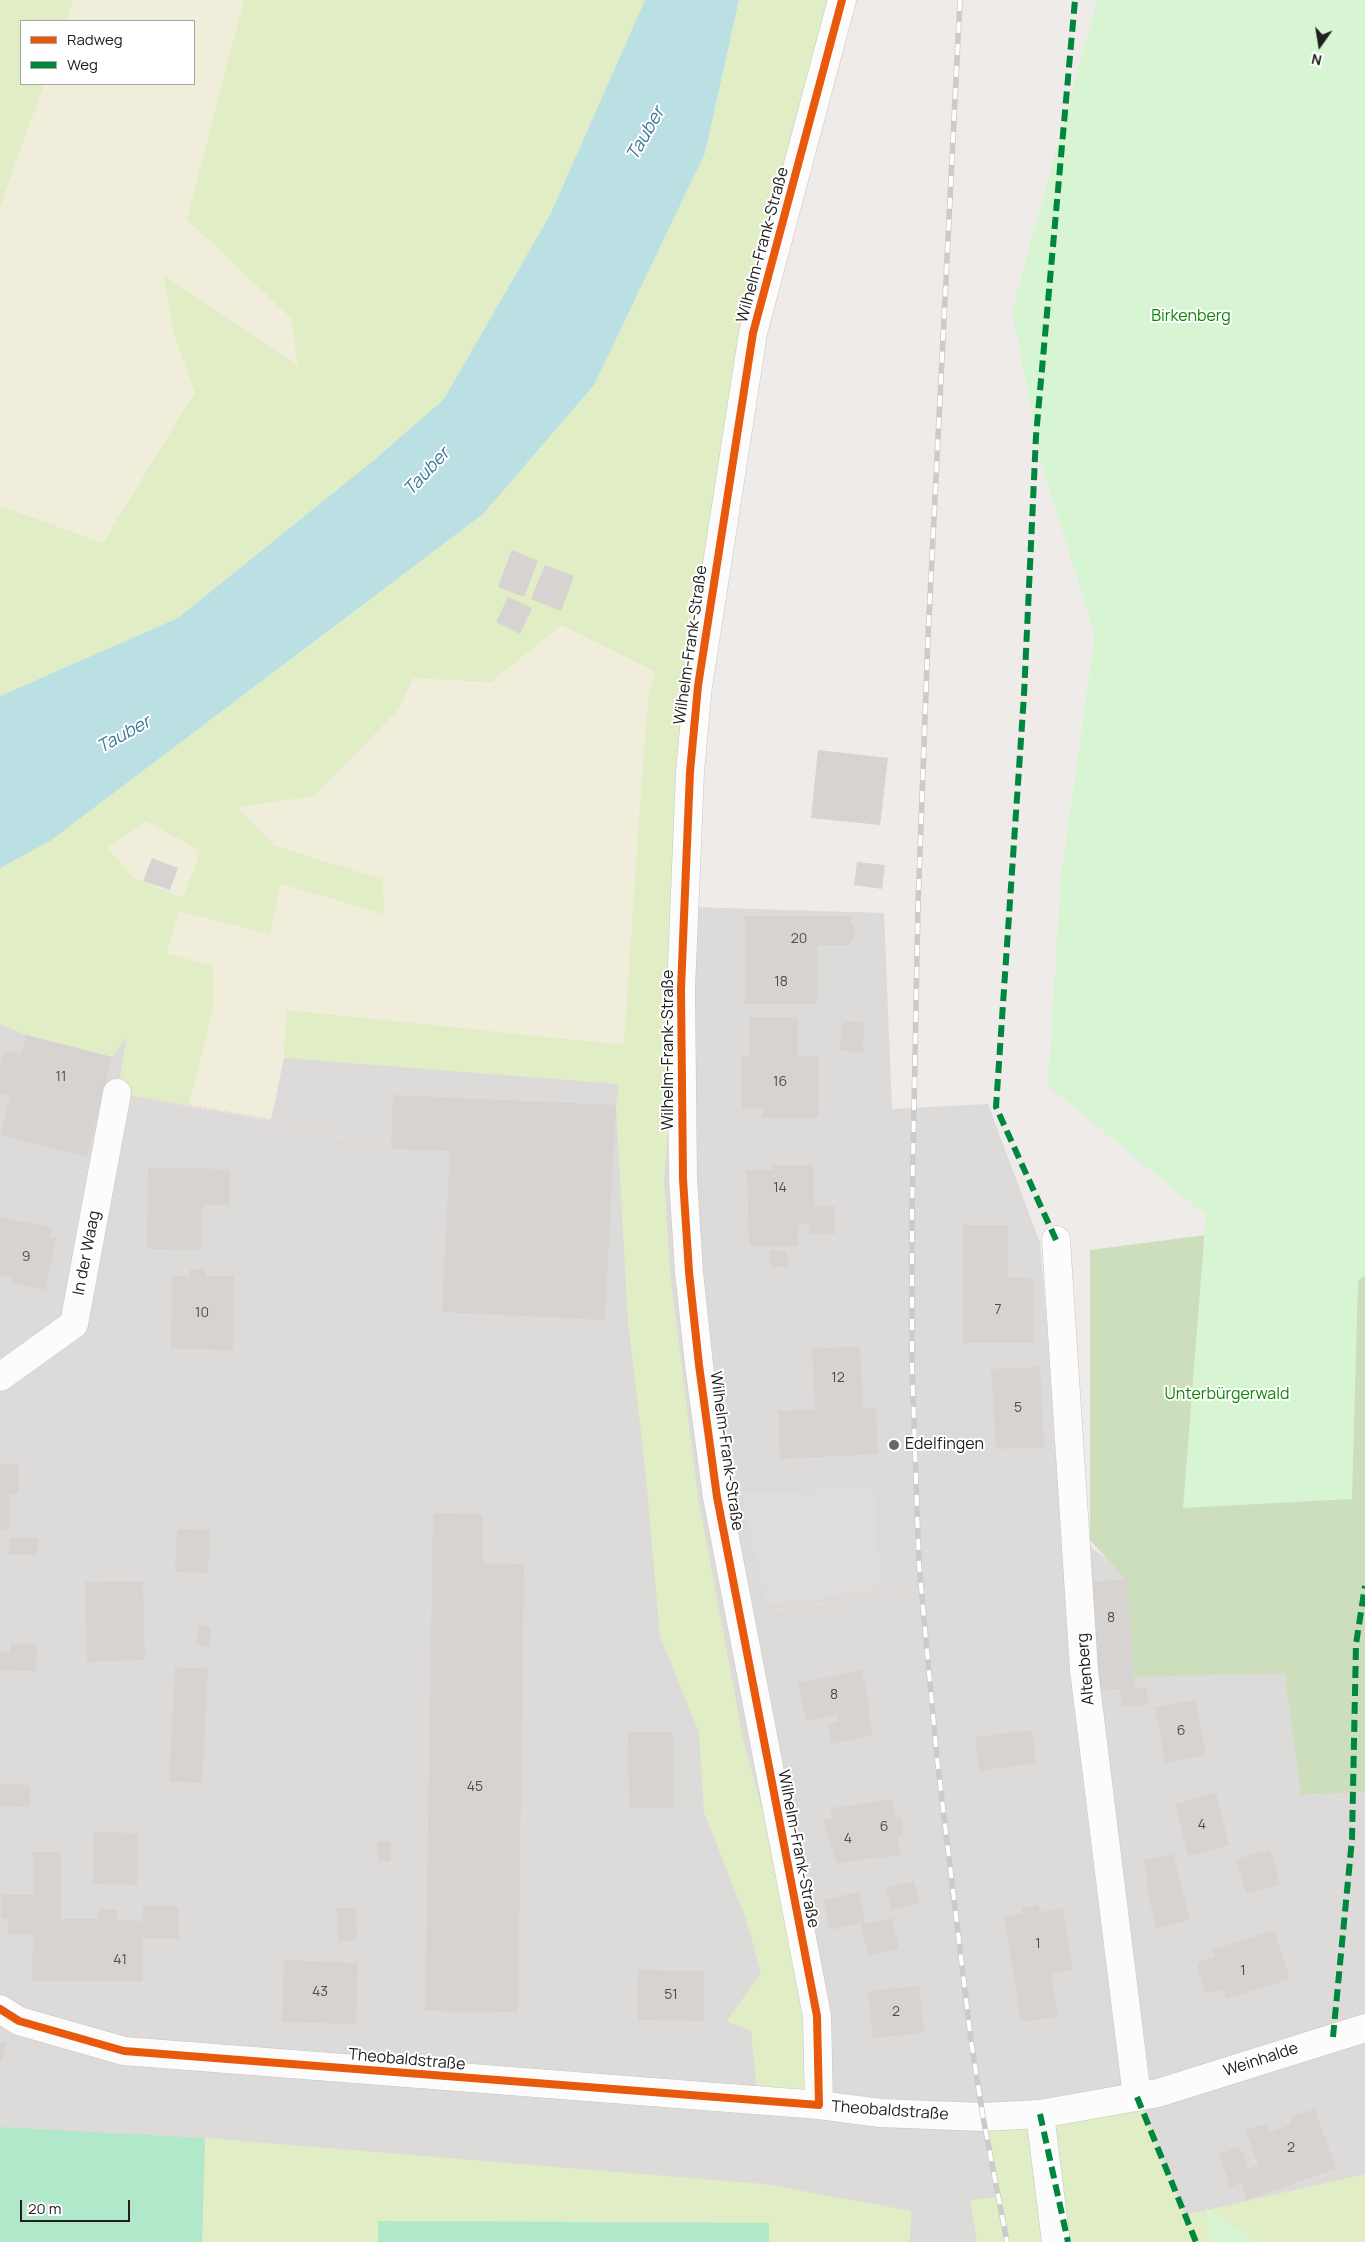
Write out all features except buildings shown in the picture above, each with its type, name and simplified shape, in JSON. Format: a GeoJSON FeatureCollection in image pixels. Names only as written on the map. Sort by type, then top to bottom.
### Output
{"type":"FeatureCollection","features":[{"type":"Feature","properties":{"kind":"street","name":"Wilhelm-Frank-Straße"},"geometry":{"type":"LineString","coordinates":[[819,2106],[817,2016],[717,1497],[699,1365],[689,1272],[684,1188],[681,989],[690,772],[698,686],[753,333],[842,0]]}},
{"type":"Feature","properties":{"kind":"street","name":"In der Waag"},"geometry":{"type":"LineString","coordinates":[[0,1377],[74,1324],[117,1093]]}},
{"type":"Feature","properties":{"kind":"street","name":"Altenberg"},"geometry":{"type":"LineString","coordinates":[[1056,1240],[1084,1670],[1147,2095]]}},
{"type":"Feature","properties":{"kind":"street","name":"Theobaldstraße"},"geometry":{"type":"LineString","coordinates":[[0,2009],[19,2022],[124,2051],[819,2106],[880,2113],[982,2117],[1040,2114],[1147,2095]]}},
{"type":"Feature","properties":{"kind":"street","name":"Weinhalde"},"geometry":{"type":"LineString","coordinates":[[1147,2095],[1365,2028]]}},
{"type":"Feature","properties":{"kind":"street"},"geometry":{"type":"LineString","coordinates":[[1040,2114],[1056,2242]]}},
{"type":"Feature","properties":{"kind":"path"},"geometry":{"type":"LineString","coordinates":[[117,1093],[271,1120],[382,1148]]}},
{"type":"Feature","properties":{"kind":"path"},"geometry":{"type":"LineString","coordinates":[[739,1617],[914,1590]]}},
{"type":"Feature","properties":{"kind":"shaded area"},"geometry":{"type":"Polygon","coordinates":[[[73,0],[244,0],[187,218],[291,318],[298,366],[163,275],[175,338],[195,392],[103,543],[0,506],[0,206],[44,85],[195,85],[195,20],[66,20],[73,0]]]}},
{"type":"Feature","properties":{"kind":"shaded area"},"geometry":{"type":"Polygon","coordinates":[[[561,625],[656,672],[649,693],[624,1045],[287,1010],[284,1058],[271,1120],[188,1106],[213,1007],[167,953],[178,911],[280,883],[383,880],[274,845],[238,807],[315,796],[399,709],[413,678],[491,682],[561,625]]]}},
{"type":"Feature","properties":{"kind":"shaded area"},"geometry":{"type":"Polygon","coordinates":[[[146,821],[201,851],[183,898],[170,890],[177,868],[152,858],[143,881],[134,878],[106,846],[146,821]]]}},
{"type":"Feature","properties":{"kind":"shaded area"},"geometry":{"type":"Polygon","coordinates":[[[694,907],[884,913],[892,1109],[988,1104],[1040,1243],[1065,1531],[1284,1673],[1301,1795],[1365,1792],[1365,2232],[1318,2242],[0,2242],[0,1008],[693,1072],[694,907]]]}},
{"type":"Feature","properties":{"kind":"shaded area"},"geometry":{"type":"Polygon","coordinates":[[[874,1488],[880,1589],[766,1606],[743,1493],[874,1488]]]}},
{"type":"Feature","properties":{"kind":"green space"},"geometry":{"type":"Polygon","coordinates":[[[0,0],[73,0],[66,20],[20,20],[20,85],[44,85],[0,206],[0,0]]]}},
{"type":"Feature","properties":{"kind":"green space"},"geometry":{"type":"Polygon","coordinates":[[[244,0],[645,0],[551,213],[444,399],[379,456],[178,618],[0,696],[0,506],[103,543],[195,392],[175,338],[163,275],[298,366],[291,318],[187,219],[244,0]]]}},
{"type":"Feature","properties":{"kind":"green space"},"geometry":{"type":"Polygon","coordinates":[[[739,0],[842,0],[753,333],[715,565],[664,1179],[670,1272],[698,1497],[743,1738],[817,2016],[819,2105],[758,2101],[751,2030],[726,2022],[761,1973],[746,1919],[704,1812],[699,1732],[660,1636],[645,1466],[628,1322],[616,1105],[619,1084],[284,1058],[287,1010],[624,1045],[649,693],[656,672],[561,625],[491,682],[413,678],[399,709],[315,796],[238,807],[274,845],[383,880],[384,914],[281,884],[270,934],[179,911],[167,953],[213,967],[213,1007],[188,1106],[117,1093],[127,1037],[112,1057],[26,1035],[0,1024],[0,868],[50,841],[483,514],[594,385],[705,153],[739,0]],[[146,821],[106,847],[134,878],[183,898],[201,851],[146,821]]]}},
{"type":"Feature","properties":{"kind":"green space","name":"Birkenberg"},"geometry":{"type":"Polygon","coordinates":[[[1097,0],[1365,0],[1365,1275],[1358,1281],[1352,1499],[1183,1508],[1206,1215],[1048,1086],[1061,876],[1095,635],[1042,466],[1012,311],[1097,0]]]}},
{"type":"Feature","properties":{"kind":"green space","name":"Unterbürgerwald"},"geometry":{"type":"Polygon","coordinates":[[[1365,908],[1365,1792],[1301,1795],[1284,1673],[1134,1677],[1127,1580],[1090,1540],[1090,1250],[1353,1216],[1365,908]]]}},
{"type":"Feature","properties":{"kind":"green space"},"geometry":{"type":"Polygon","coordinates":[[[1137,2097],[1185,2215],[1365,2174],[1365,2242],[977,2242],[970,2200],[998,2197],[983,2117],[1137,2097]]]}},
{"type":"Feature","properties":{"kind":"green space"},"geometry":{"type":"Polygon","coordinates":[[[0,2127],[205,2138],[202,2242],[0,2242],[0,2127]]]}},
{"type":"Feature","properties":{"kind":"green space"},"geometry":{"type":"Polygon","coordinates":[[[205,2138],[764,2184],[911,2211],[910,2242],[769,2242],[769,2223],[378,2221],[378,2242],[202,2242],[205,2138]]]}},
{"type":"Feature","properties":{"kind":"green space"},"geometry":{"type":"Polygon","coordinates":[[[1206,2208],[1258,2242],[1210,2242],[1206,2208]]]}},
{"type":"Feature","properties":{"kind":"green space"},"geometry":{"type":"Polygon","coordinates":[[[378,2221],[769,2223],[769,2242],[378,2242],[378,2221]]]}},
{"type":"Feature","properties":{"kind":"water","name":"Tauber"},"geometry":{"type":"Polygon","coordinates":[[[645,0],[739,0],[705,153],[594,385],[483,514],[50,841],[0,868],[0,696],[178,618],[379,456],[444,399],[551,213],[645,0]]]}},
{"type":"Feature","properties":{"kind":"railway"},"geometry":{"type":"LineString","coordinates":[[960,0],[928,637],[918,905],[912,1211],[912,1367],[919,1565],[937,1758],[971,2041],[983,2117],[1007,2242]]}},
{"type":"Feature","properties":{"kind":"marked path"},"geometry":{"type":"LineString","coordinates":[[1056,1240],[996,1107],[1024,695],[1036,436],[1075,0]]}},
{"type":"Feature","properties":{"kind":"marked path"},"geometry":{"type":"LineString","coordinates":[[1333,2037],[1352,1839],[1356,1644],[1365,1586]]}},
{"type":"Feature","properties":{"kind":"marked path"},"geometry":{"type":"LineString","coordinates":[[1137,2097],[1196,2242]]}},
{"type":"Feature","properties":{"kind":"marked path"},"geometry":{"type":"LineString","coordinates":[[1040,2114],[1068,2242]]}},
{"type":"Feature","properties":{"kind":"cycle path"},"geometry":{"type":"LineString","coordinates":[[0,2009],[19,2021],[124,2051],[819,2105],[817,2016],[717,1497],[699,1365],[689,1272],[683,1179],[681,989],[690,772],[698,686],[753,333],[842,0]]}},
{"type":"Feature","properties":{"kind":"place","name":"Edelfingen"},"geometry":{"type":"Point","coordinates":[894,1445]}}]}
